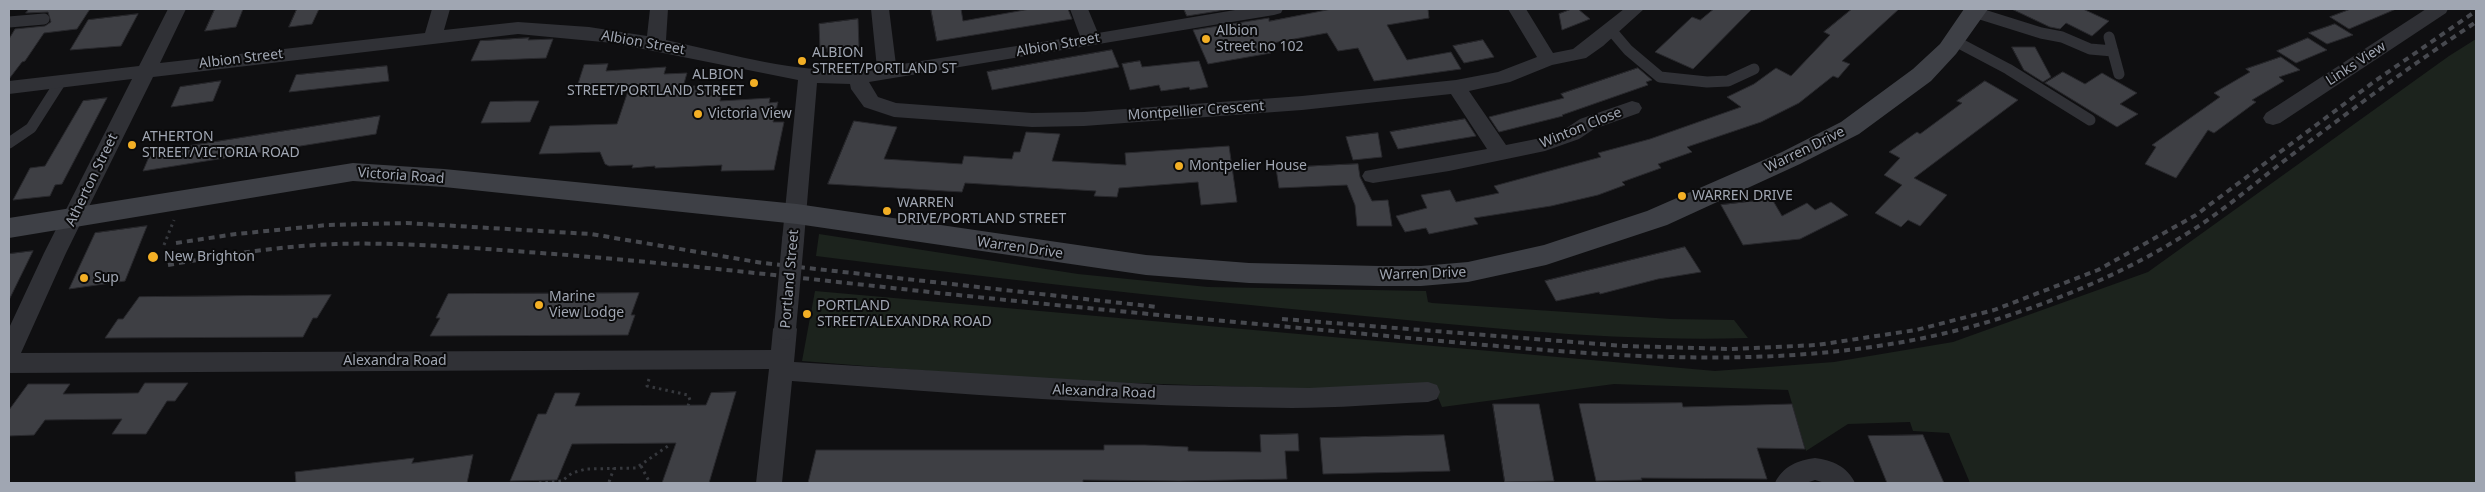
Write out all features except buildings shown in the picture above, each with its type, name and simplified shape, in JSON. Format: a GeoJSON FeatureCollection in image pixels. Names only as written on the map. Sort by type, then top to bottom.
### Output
{"type":"FeatureCollection","features":[{"type":"Feature","properties":{"kind":"street","name":"Atherton Street"},"geometry":{"type":"LineString","coordinates":[[9,353],[73,218],[177,9]]}},
{"type":"Feature","properties":{"kind":"street"},"geometry":{"type":"LineString","coordinates":[[433,37],[440,9]]}},
{"type":"Feature","properties":{"kind":"street"},"geometry":{"type":"LineString","coordinates":[[656,45],[659,9]]}},
{"type":"Feature","properties":{"kind":"street"},"geometry":{"type":"LineString","coordinates":[[880,9],[887,72]]}},
{"type":"Feature","properties":{"kind":"street"},"geometry":{"type":"LineString","coordinates":[[1080,9],[1091,40]]}},
{"type":"Feature","properties":{"kind":"street","name":"Albion Street"},"geometry":{"type":"LineString","coordinates":[[9,87],[518,28],[542,28],[580,32],[656,45],[768,70],[808,76],[858,76],[1091,40],[1221,13],[1274,9]]}},
{"type":"Feature","properties":{"kind":"street"},"geometry":{"type":"LineString","coordinates":[[1517,9],[1548,60]]}},
{"type":"Feature","properties":{"kind":"street","name":"Montpellier Crescent"},"geometry":{"type":"LineString","coordinates":[[858,76],[861,88],[871,102],[894,110],[1032,120],[1084,119],[1208,111],[1456,87],[1503,77],[1548,60],[1579,54],[1635,9]]}},
{"type":"Feature","properties":{"kind":"street","name":"Links View"},"geometry":{"type":"LineString","coordinates":[[2273,118],[2439,9]]}},
{"type":"Feature","properties":{"kind":"street","name":"Warren Drive"},"geometry":{"type":"LineString","coordinates":[[795,227],[1146,265],[1249,273],[1421,276],[1468,272],[1546,255],[1657,218],[1791,158],[1850,128],[1883,106],[1922,75],[1954,41],[1975,10]]}},
{"type":"Feature","properties":{"kind":"street","name":"Portland Street"},"geometry":{"type":"LineString","coordinates":[[769,483],[782,365],[808,76]]}},
{"type":"Feature","properties":{"kind":"street"},"geometry":{"type":"LineString","coordinates":[[1456,87],[1500,153]]}},
{"type":"Feature","properties":{"kind":"street","name":"Winton Close"},"geometry":{"type":"LineString","coordinates":[[1373,176],[1545,144],[1572,134],[1587,124],[1632,108]]}},
{"type":"Feature","properties":{"kind":"street","name":"Victoria Road"},"geometry":{"type":"LineString","coordinates":[[9,228],[353,172],[444,178],[795,227]]}},
{"type":"Feature","properties":{"kind":"street","name":"Alexandra Road"},"geometry":{"type":"LineString","coordinates":[[9,364],[782,365],[1030,389],[1293,398],[1428,392]]}},
{"type":"Feature","properties":{"kind":"street"},"geometry":{"type":"LineString","coordinates":[[1788,483],[1797,473],[1814,468],[1829,471],[1842,483]]}},
{"type":"Feature","properties":{"kind":"lane"},"geometry":{"type":"LineString","coordinates":[[1975,10],[2041,33],[2062,37],[2090,49],[2113,51]]}},
{"type":"Feature","properties":{"kind":"lane"},"geometry":{"type":"LineString","coordinates":[[9,22],[44,19]]}},
{"type":"Feature","properties":{"kind":"lane"},"geometry":{"type":"LineString","coordinates":[[1611,30],[1628,50],[1660,77],[1707,82],[1728,81],[1754,69]]}},
{"type":"Feature","properties":{"kind":"lane"},"geometry":{"type":"LineString","coordinates":[[2109,37],[2120,74]]}},
{"type":"Feature","properties":{"kind":"lane"},"geometry":{"type":"LineString","coordinates":[[1954,41],[2008,69],[2090,120]]}},
{"type":"Feature","properties":{"kind":"lane"},"geometry":{"type":"LineString","coordinates":[[9,143],[31,128],[61,81]]}},
{"type":"Feature","properties":{"kind":"path"},"geometry":{"type":"LineString","coordinates":[[164,245],[177,213]]}},
{"type":"Feature","properties":{"kind":"path"},"geometry":{"type":"LineString","coordinates":[[650,378],[647,386],[685,393],[690,397],[688,406]]}},
{"type":"Feature","properties":{"kind":"path"},"geometry":{"type":"LineString","coordinates":[[539,483],[562,481],[579,471],[641,466],[650,457],[668,446]]}},
{"type":"Feature","properties":{"kind":"path"},"geometry":{"type":"LineString","coordinates":[[641,466],[650,483]]}},
{"type":"Feature","properties":{"kind":"path"},"geometry":{"type":"LineString","coordinates":[[609,482],[614,468]]}},
{"type":"Feature","properties":{"kind":"shaded area"},"geometry":{"type":"Polygon","coordinates":[[[2476,39],[2476,483],[1970,483],[1949,433],[1913,431],[1910,422],[1848,424],[1806,451],[1788,390],[1614,384],[1442,407],[1433,386],[1339,390],[1043,380],[802,361],[815,291],[1715,371],[1834,362],[1953,342],[2148,272],[2449,56],[2476,39]]]}},
{"type":"Feature","properties":{"kind":"shaded area"},"geometry":{"type":"Polygon","coordinates":[[[819,234],[1078,274],[1208,287],[1426,291],[1428,302],[1432,303],[1671,319],[1734,320],[1748,338],[1697,339],[1596,336],[1445,324],[1080,287],[816,256],[819,234]]]}},
{"type":"Feature","properties":{"kind":"railway"},"geometry":{"type":"LineString","coordinates":[[1282,319],[1624,346],[1731,349],[1817,345],[1916,330],[1994,310],[2098,270],[2196,215],[2375,81],[2476,11]]}},
{"type":"Feature","properties":{"kind":"railway"},"geometry":{"type":"LineString","coordinates":[[168,265],[252,252],[315,245],[387,244],[438,246],[632,261],[1096,309],[1568,352],[1716,358],[1789,355],[1862,348],[1935,336],[2007,316],[2075,291],[2141,260],[2183,236],[2233,202],[2352,109],[2476,22]]}},
{"type":"Feature","properties":{"kind":"railway"},"geometry":{"type":"LineString","coordinates":[[176,243],[236,234],[327,225],[406,223],[591,234],[763,263],[1157,307]]}},
{"type":"Feature","properties":{"kind":"place","name":"Albion Street no 102"},"geometry":{"type":"Point","coordinates":[1206,39]}},
{"type":"Feature","properties":{"kind":"place","name":"ALBION STREET/PORTLAND ST"},"geometry":{"type":"Point","coordinates":[802,61]}},
{"type":"Feature","properties":{"kind":"place","name":"ALBION STREET/PORTLAND STREET"},"geometry":{"type":"Point","coordinates":[754,83]}},
{"type":"Feature","properties":{"kind":"place","name":"Victoria View"},"geometry":{"type":"Point","coordinates":[698,114]}},
{"type":"Feature","properties":{"kind":"place","name":"ATHERTON STREET/VICTORIA ROAD"},"geometry":{"type":"Point","coordinates":[132,145]}},
{"type":"Feature","properties":{"kind":"place","name":"Montpelier House"},"geometry":{"type":"Point","coordinates":[1179,166]}},
{"type":"Feature","properties":{"kind":"place","name":"WARREN DRIVE"},"geometry":{"type":"Point","coordinates":[1682,196]}},
{"type":"Feature","properties":{"kind":"place","name":"WARREN DRIVE/PORTLAND STREET"},"geometry":{"type":"Point","coordinates":[887,211]}},
{"type":"Feature","properties":{"kind":"place","name":"New Brighton"},"geometry":{"type":"Point","coordinates":[153,257]}},
{"type":"Feature","properties":{"kind":"place","name":"Sup"},"geometry":{"type":"Point","coordinates":[84,278]}},
{"type":"Feature","properties":{"kind":"place","name":"Marine View Lodge"},"geometry":{"type":"Point","coordinates":[539,305]}},
{"type":"Feature","properties":{"kind":"place","name":"PORTLAND STREET/ALEXANDRA ROAD"},"geometry":{"type":"Point","coordinates":[807,314]}}]}
